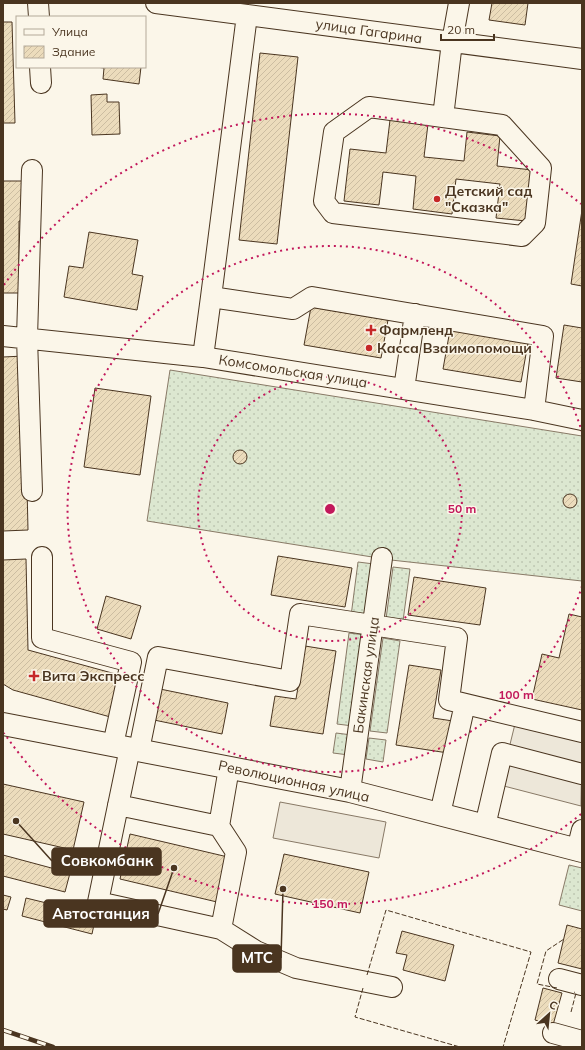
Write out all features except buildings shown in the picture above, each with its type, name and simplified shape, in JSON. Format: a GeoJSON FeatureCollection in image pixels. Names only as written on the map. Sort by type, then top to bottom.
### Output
{"type":"FeatureCollection","features":[{"type":"Feature","properties":{"kind":"main road","name":"Революционная улица"},"geometry":{"type":"LineString","coordinates":[[3,724],[350,791],[485,826],[580,844]]}},
{"type":"Feature","properties":{"kind":"street"},"geometry":{"type":"LineString","coordinates":[[38,3],[38,16]]}},
{"type":"Feature","properties":{"kind":"street","name":"улица Гагарина"},"geometry":{"type":"LineString","coordinates":[[156,3],[452,42],[581,55]]}},
{"type":"Feature","properties":{"kind":"street"},"geometry":{"type":"LineString","coordinates":[[443,117],[452,42],[459,3]]}},
{"type":"Feature","properties":{"kind":"street"},"geometry":{"type":"LineString","coordinates":[[203,358],[247,15]]}},
{"type":"Feature","properties":{"kind":"street"},"geometry":{"type":"LineString","coordinates":[[369,107],[443,117],[502,125],[541,168],[535,223],[522,236],[333,213],[324,201],[334,132],[369,107]]}},
{"type":"Feature","properties":{"kind":"street"},"geometry":{"type":"LineString","coordinates":[[32,170],[27,338],[32,491]]}},
{"type":"Feature","properties":{"kind":"street"},"geometry":{"type":"LineString","coordinates":[[211,296],[293,309],[312,297],[543,336],[534,410]]}},
{"type":"Feature","properties":{"kind":"street"},"geometry":{"type":"LineString","coordinates":[[404,389],[415,314]]}},
{"type":"Feature","properties":{"kind":"street","name":"Комсомольская улица"},"geometry":{"type":"LineString","coordinates":[[3,336],[203,358],[534,410],[582,420]]}},
{"type":"Feature","properties":{"kind":"street"},"geometry":{"type":"LineString","coordinates":[[42,557],[42,638],[131,662],[127,748],[118,805],[98,902],[221,929],[256,951],[296,968],[392,987]]}},
{"type":"Feature","properties":{"kind":"street","name":"Бакинская улица"},"geometry":{"type":"LineString","coordinates":[[350,791],[382,558]]}},
{"type":"Feature","properties":{"kind":"street"},"geometry":{"type":"LineString","coordinates":[[127,748],[158,657],[290,681],[300,614],[457,638],[449,700],[582,732]]}},
{"type":"Feature","properties":{"kind":"street"},"geometry":{"type":"LineString","coordinates":[[440,814],[465,704]]}},
{"type":"Feature","properties":{"kind":"street"},"geometry":{"type":"LineString","coordinates":[[485,826],[502,753],[582,774]]}},
{"type":"Feature","properties":{"kind":"street"},"geometry":{"type":"LineString","coordinates":[[221,929],[236,852],[219,826],[230,768]]}},
{"type":"Feature","properties":{"kind":"street"},"geometry":{"type":"LineString","coordinates":[[118,805],[219,826]]}},
{"type":"Feature","properties":{"kind":"street"},"geometry":{"type":"LineString","coordinates":[[559,979],[582,985]]}},
{"type":"Feature","properties":{"kind":"street"},"geometry":{"type":"LineString","coordinates":[[553,1033],[582,1041]]}},
{"type":"Feature","properties":{"kind":"green space"},"geometry":{"type":"Polygon","coordinates":[[[170,370],[582,436],[582,581],[391,560],[147,521],[170,370]]]}},
{"type":"Feature","properties":{"kind":"green space"},"geometry":{"type":"Polygon","coordinates":[[[358,562],[374,564],[367,618],[351,616],[358,562]]]}},
{"type":"Feature","properties":{"kind":"green space"},"geometry":{"type":"Polygon","coordinates":[[[393,567],[410,569],[403,621],[386,619],[393,567]]]}},
{"type":"Feature","properties":{"kind":"green space"},"geometry":{"type":"Polygon","coordinates":[[[349,633],[365,635],[353,726],[337,724],[349,633]]]}},
{"type":"Feature","properties":{"kind":"green space"},"geometry":{"type":"Polygon","coordinates":[[[383,638],[400,641],[387,733],[370,731],[383,638]]]}},
{"type":"Feature","properties":{"kind":"green space"},"geometry":{"type":"Polygon","coordinates":[[[336,733],[352,735],[349,755],[333,753],[336,733]]]}},
{"type":"Feature","properties":{"kind":"green space"},"geometry":{"type":"Polygon","coordinates":[[[369,738],[386,740],[383,762],[366,759],[369,738]]]}},
{"type":"Feature","properties":{"kind":"green space"},"geometry":{"type":"Polygon","coordinates":[[[569,865],[582,868],[582,911],[559,905],[569,865]]]}},
{"type":"Feature","properties":{"kind":"shaded area"},"geometry":{"type":"Polygon","coordinates":[[[515,724],[582,741],[581,806],[500,785],[515,724]]]}},
{"type":"Feature","properties":{"kind":"shaded area"},"geometry":{"type":"Polygon","coordinates":[[[280,802],[386,822],[379,858],[273,838],[280,802]]]}},
{"type":"Feature","properties":{"kind":"railway"},"geometry":{"type":"LineString","coordinates":[[3,1030],[53,1047]]}},
{"type":"Feature","properties":{"kind":"fence"},"geometry":{"type":"LineString","coordinates":[[367,975],[386,910],[531,952],[503,1047]]}},
{"type":"Feature","properties":{"kind":"fence"},"geometry":{"type":"LineString","coordinates":[[557,988],[537,984],[546,951],[564,939]]}},
{"type":"Feature","properties":{"kind":"fence"},"geometry":{"type":"LineString","coordinates":[[363,988],[355,1017],[460,1047]]}},
{"type":"Feature","properties":{"kind":"fence"},"geometry":{"type":"LineString","coordinates":[[571,1012],[576,993],[574,992]]}},
{"type":"Feature","properties":{"kind":"place","name":"Детский сад \"Сказка\""},"geometry":{"type":"Point","coordinates":[437,199]}},
{"type":"Feature","properties":{"kind":"place","name":"Фармленд"},"geometry":{"type":"Point","coordinates":[371,330]}},
{"type":"Feature","properties":{"kind":"place","name":"Касса Взаимопомощи"},"geometry":{"type":"Point","coordinates":[369,348]}},
{"type":"Feature","properties":{"kind":"place","name":"Вита Экспресс"},"geometry":{"type":"Point","coordinates":[34,676]}},
{"type":"Feature","properties":{"kind":"place","name":"Совкомбанк"},"geometry":{"type":"Point","coordinates":[16,821]}},
{"type":"Feature","properties":{"kind":"place","name":"Автостанция"},"geometry":{"type":"Point","coordinates":[174,868]}},
{"type":"Feature","properties":{"kind":"place","name":"МТС"},"geometry":{"type":"Point","coordinates":[283,889]}}]}
